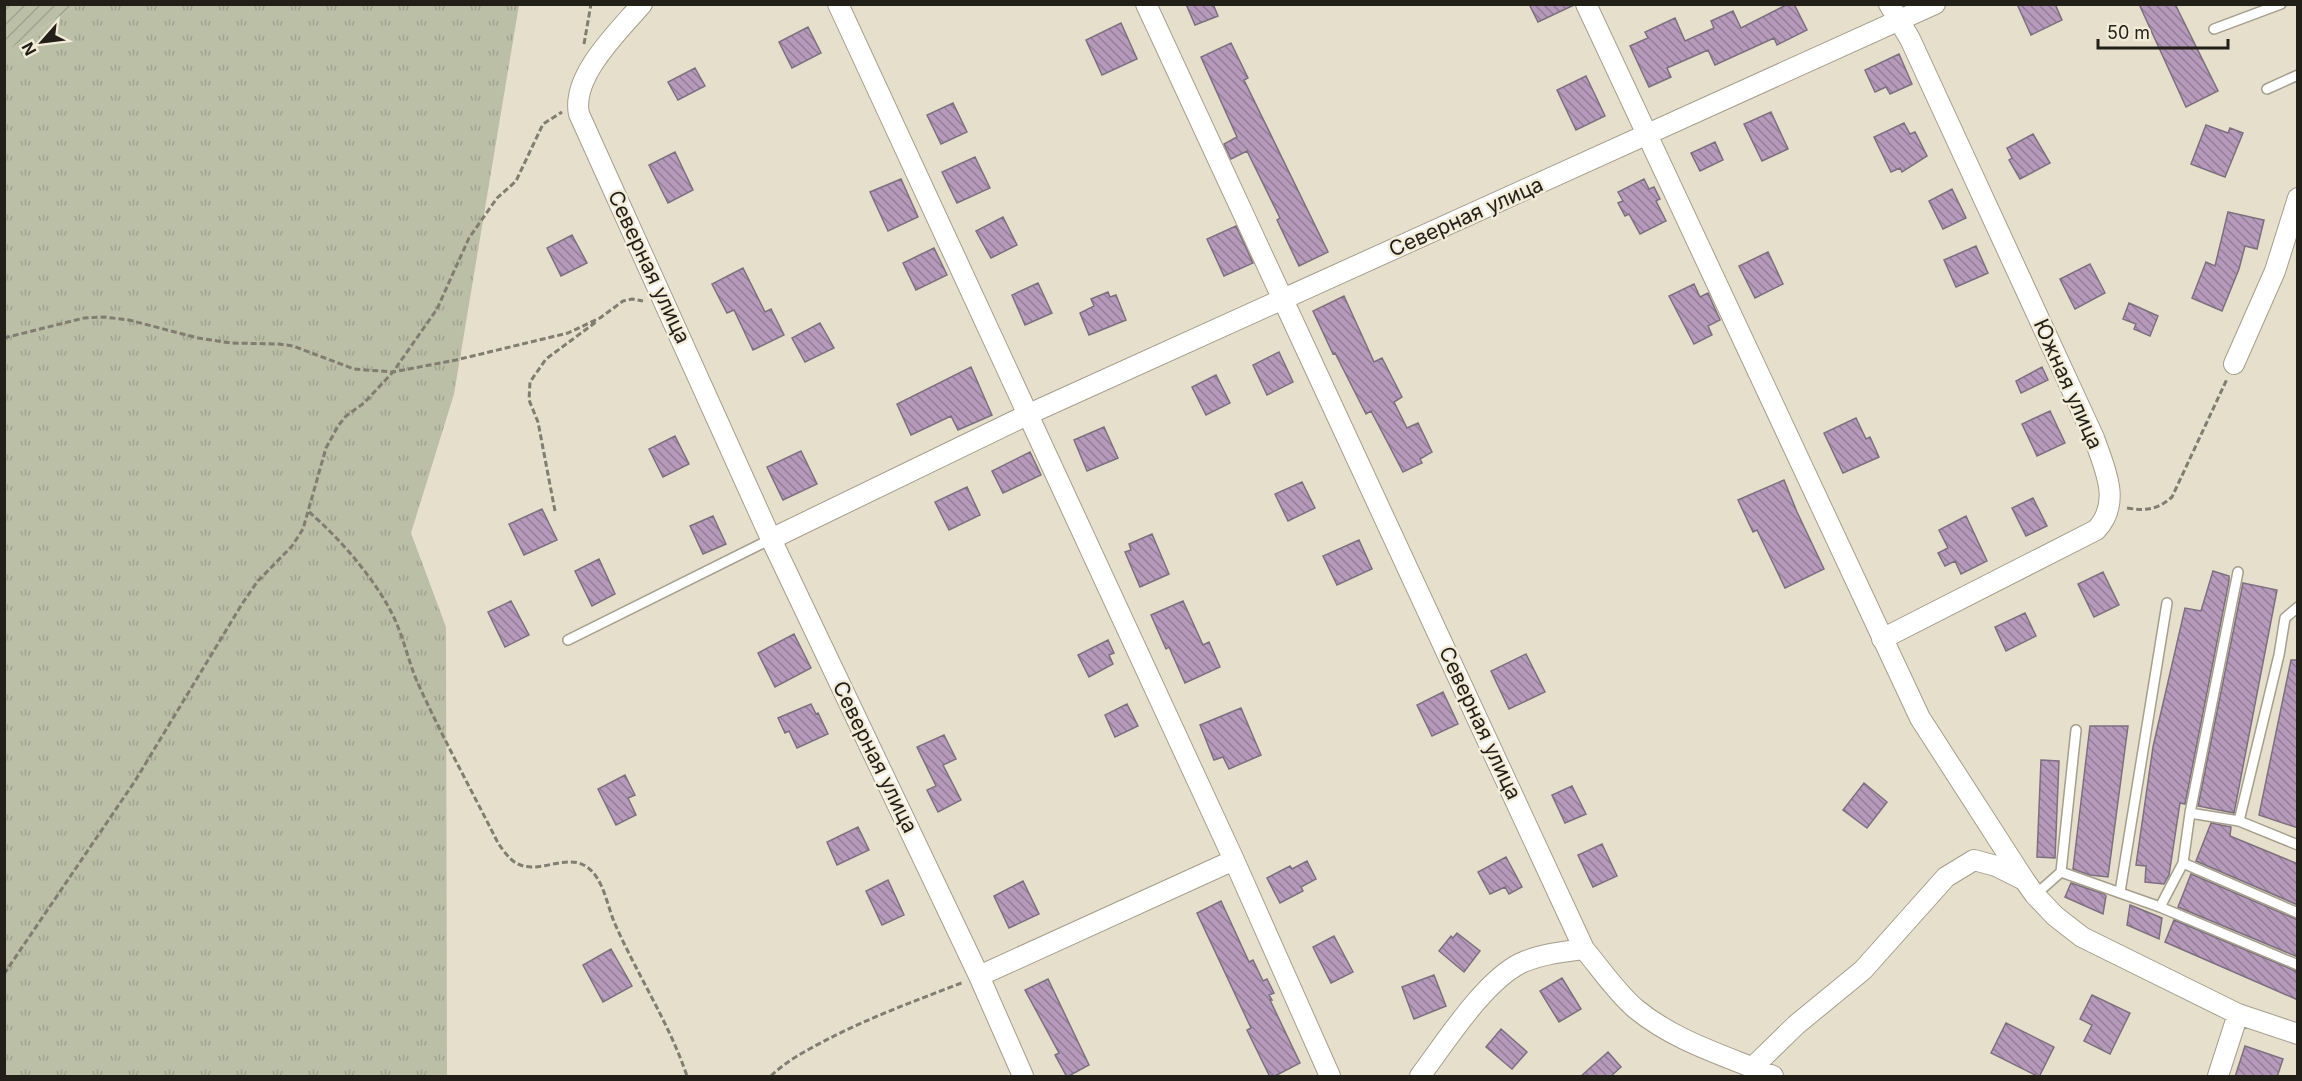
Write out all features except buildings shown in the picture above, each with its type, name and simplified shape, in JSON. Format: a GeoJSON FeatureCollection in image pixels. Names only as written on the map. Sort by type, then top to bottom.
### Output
{"type":"FeatureCollection","features":[{"type":"Feature","properties":{"kind":"street"},"geometry":{"type":"LineString","coordinates":[[578,105],[584,81],[594,61],[642,4]]}},
{"type":"Feature","properties":{"kind":"street"},"geometry":{"type":"LineString","coordinates":[[838,4],[1234,860],[1330,1077]]}},
{"type":"Feature","properties":{"kind":"street","name":"Северная улица"},"geometry":{"type":"LineString","coordinates":[[1146,4],[1584,949],[1621,995],[1648,1018],[1679,1037],[1773,1077]]}},
{"type":"Feature","properties":{"kind":"street"},"geometry":{"type":"LineString","coordinates":[[1586,4],[1920,718],[2030,888],[2055,916],[2082,937],[2238,1014],[2298,1034]]}},
{"type":"Feature","properties":{"kind":"street"},"geometry":{"type":"LineString","coordinates":[[1648,134],[1895,13],[1935,4]]}},
{"type":"Feature","properties":{"kind":"street","name":"Южная улица"},"geometry":{"type":"LineString","coordinates":[[1895,13],[2094,438],[2108,482],[2110,506]]}},
{"type":"Feature","properties":{"kind":"street","name":"Северная улица"},"geometry":{"type":"LineString","coordinates":[[578,105],[586,129],[771,539],[979,976],[1023,1077]]}},
{"type":"Feature","properties":{"kind":"street","name":"Северная улица"},"geometry":{"type":"LineString","coordinates":[[771,539],[1029,414],[1648,134]]}},
{"type":"Feature","properties":{"kind":"street"},"geometry":{"type":"LineString","coordinates":[[2234,364],[2275,271],[2298,198]]}},
{"type":"Feature","properties":{"kind":"street"},"geometry":{"type":"LineString","coordinates":[[1882,639],[2090,534],[2101,525],[2110,506]]}},
{"type":"Feature","properties":{"kind":"street"},"geometry":{"type":"LineString","coordinates":[[979,976],[1234,860]]}},
{"type":"Feature","properties":{"kind":"street"},"geometry":{"type":"LineString","coordinates":[[1753,1067],[1796,1025],[1863,970],[1946,877],[1974,860],[1996,866],[2030,888]]}},
{"type":"Feature","properties":{"kind":"street"},"geometry":{"type":"LineString","coordinates":[[1420,1077],[1477,1002],[1504,974],[1530,960],[1584,949]]}},
{"type":"Feature","properties":{"kind":"street"},"geometry":{"type":"LineString","coordinates":[[2218,1077],[2238,1014]]}},
{"type":"Feature","properties":{"kind":"lane"},"geometry":{"type":"LineString","coordinates":[[2214,29],[2281,4]]}},
{"type":"Feature","properties":{"kind":"lane"},"geometry":{"type":"LineString","coordinates":[[2267,89],[2298,75]]}},
{"type":"Feature","properties":{"kind":"lane"},"geometry":{"type":"LineString","coordinates":[[568,640],[771,539]]}},
{"type":"Feature","properties":{"kind":"lane"},"geometry":{"type":"LineString","coordinates":[[2160,907],[2183,863],[2190,813],[2238,572]]}},
{"type":"Feature","properties":{"kind":"lane"},"geometry":{"type":"LineString","coordinates":[[2120,892],[2167,603]]}},
{"type":"Feature","properties":{"kind":"lane"},"geometry":{"type":"LineString","coordinates":[[2240,821],[2279,655],[2285,618],[2298,607]]}},
{"type":"Feature","properties":{"kind":"lane"},"geometry":{"type":"LineString","coordinates":[[2061,872],[2076,730]]}},
{"type":"Feature","properties":{"kind":"lane"},"geometry":{"type":"LineString","coordinates":[[2190,813],[2240,821],[2298,845]]}},
{"type":"Feature","properties":{"kind":"lane"},"geometry":{"type":"LineString","coordinates":[[2183,863],[2298,913]]}},
{"type":"Feature","properties":{"kind":"lane"},"geometry":{"type":"LineString","coordinates":[[2030,888],[2061,872],[2160,907],[2298,966]]}},
{"type":"Feature","properties":{"kind":"path"},"geometry":{"type":"LineString","coordinates":[[4,974],[135,781],[242,604],[257,582],[292,546],[303,529],[326,448],[335,432],[346,416],[364,403],[393,372],[437,309],[469,238],[497,198],[516,181],[543,124],[578,105]]}},
{"type":"Feature","properties":{"kind":"path"},"geometry":{"type":"LineString","coordinates":[[555,511],[538,422],[529,400],[530,382],[546,359],[573,341],[617,304],[632,299],[668,307]]}},
{"type":"Feature","properties":{"kind":"path"},"geometry":{"type":"LineString","coordinates":[[4,338],[84,318],[104,317],[129,320],[198,338],[231,343],[292,346],[354,369],[393,372],[456,360],[568,333],[600,318]]}},
{"type":"Feature","properties":{"kind":"path"},"geometry":{"type":"LineString","coordinates":[[2110,506],[2147,511],[2161,506],[2172,497],[2234,364]]}},
{"type":"Feature","properties":{"kind":"path"},"geometry":{"type":"LineString","coordinates":[[309,512],[326,526],[372,580],[386,603],[398,626],[416,679],[498,843],[516,863],[524,866],[568,862],[584,865],[595,875],[615,923],[670,1030],[687,1077]]}},
{"type":"Feature","properties":{"kind":"path"},"geometry":{"type":"LineString","coordinates":[[771,1077],[780,1068],[819,1044],[876,1015],[979,976]]}},
{"type":"Feature","properties":{"kind":"green space"},"geometry":{"type":"Polygon","coordinates":[[[5,4],[77,4],[77,5],[5,52],[5,4]]]}},
{"type":"Feature","properties":{"kind":"green space"},"geometry":{"type":"Polygon","coordinates":[[[77,5],[519,5],[454,394],[411,533],[446,627],[447,1076],[5,1076],[5,52],[77,5]]]}}]}
